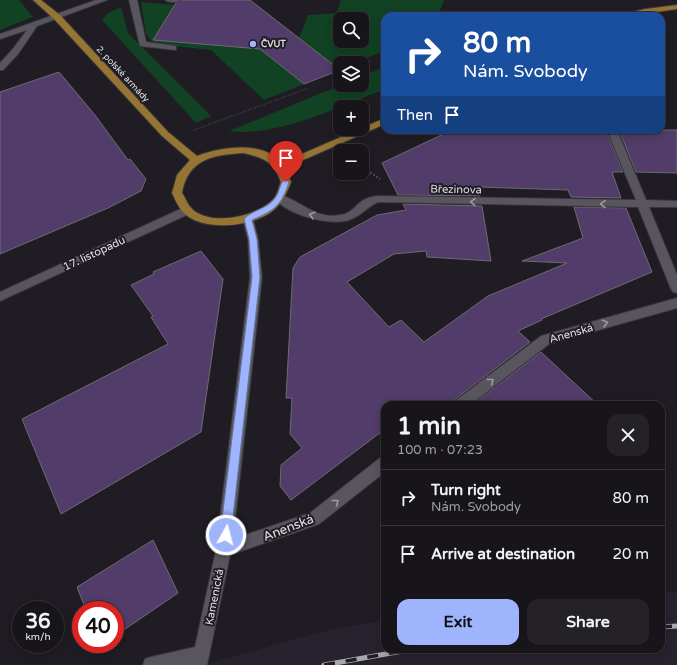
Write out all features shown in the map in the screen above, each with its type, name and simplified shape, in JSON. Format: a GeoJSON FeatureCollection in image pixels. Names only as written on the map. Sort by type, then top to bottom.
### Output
{"type":"FeatureCollection","features":[{"type":"Feature","properties":{"kind":"main road","name":"2. polské armády"},"geometry":{"type":"LineString","coordinates":[[37,0],[56,17],[165,134],[196,160]]}},
{"type":"Feature","properties":{"kind":"main road"},"geometry":{"type":"LineString","coordinates":[[636,12],[677,8]]}},
{"type":"Feature","properties":{"kind":"main road"},"geometry":{"type":"LineString","coordinates":[[280,167],[381,123]]}},
{"type":"Feature","properties":{"kind":"main road"},"geometry":{"type":"LineString","coordinates":[[243,150],[265,155],[280,167],[286,182],[280,198],[267,210],[248,219],[225,222],[204,219],[187,210],[177,193],[181,176],[196,160],[218,152],[243,150]]}},
{"type":"Feature","properties":{"kind":"street"},"geometry":{"type":"LineString","coordinates":[[0,37],[102,0]]}},
{"type":"Feature","properties":{"kind":"street"},"geometry":{"type":"LineString","coordinates":[[133,0],[142,44],[173,48]]}},
{"type":"Feature","properties":{"kind":"street"},"geometry":{"type":"LineString","coordinates":[[169,0],[177,0]]}},
{"type":"Feature","properties":{"kind":"street"},"geometry":{"type":"LineString","coordinates":[[0,68],[15,52],[34,25]]}},
{"type":"Feature","properties":{"kind":"street"},"geometry":{"type":"LineString","coordinates":[[614,134],[677,289]]}},
{"type":"Feature","properties":{"kind":"street","name":"Březinova"},"geometry":{"type":"LineString","coordinates":[[280,198],[297,210],[313,216],[334,220],[357,212],[366,204],[377,199],[677,204]]}},
{"type":"Feature","properties":{"kind":"street","name":"17. listopadu"},"geometry":{"type":"LineString","coordinates":[[0,297],[187,210]]}},
{"type":"Feature","properties":{"kind":"street","name":"Kamenická"},"geometry":{"type":"LineString","coordinates":[[201,659],[224,550],[256,277],[253,239],[248,219]]}},
{"type":"Feature","properties":{"kind":"street","name":"Anenská"},"geometry":{"type":"LineString","coordinates":[[465,401],[545,340],[677,303]]}},
{"type":"Feature","properties":{"kind":"street","name":"Anenská"},"geometry":{"type":"LineString","coordinates":[[224,550],[314,519],[381,466]]}},
{"type":"Feature","properties":{"kind":"street"},"geometry":{"type":"LineString","coordinates":[[151,665],[201,659]]}},
{"type":"Feature","properties":{"kind":"path"},"geometry":{"type":"LineString","coordinates":[[194,130],[309,88]]}},
{"type":"Feature","properties":{"kind":"path"},"geometry":{"type":"LineString","coordinates":[[369,172],[385,182]]}},
{"type":"Feature","properties":{"kind":"shaded area"},"geometry":{"type":"Polygon","coordinates":[[[677,592],[677,665],[203,665],[321,632],[381,621],[381,653],[665,653],[665,593],[677,592]]]}},
{"type":"Feature","properties":{"kind":"green space"},"geometry":{"type":"Polygon","coordinates":[[[0,0],[19,0],[33,17],[0,30],[0,0]]]}},
{"type":"Feature","properties":{"kind":"green space"},"geometry":{"type":"Polygon","coordinates":[[[341,0],[444,0],[440,12],[381,12],[381,52],[369,57],[333,56],[333,65],[299,38],[308,15],[333,13],[333,48],[369,48],[369,12],[336,12],[341,0]]]}},
{"type":"Feature","properties":{"kind":"green space"},"geometry":{"type":"Polygon","coordinates":[[[141,2],[176,5],[264,48],[271,58],[304,84],[264,100],[211,50],[154,44],[146,34],[141,2]]]}},
{"type":"Feature","properties":{"kind":"green space"},"geometry":{"type":"Polygon","coordinates":[[[121,7],[128,33],[211,116],[196,123],[102,20],[108,13],[121,7]]]}},
{"type":"Feature","properties":{"kind":"green space"},"geometry":{"type":"Polygon","coordinates":[[[381,69],[381,91],[358,100],[333,100],[333,110],[287,125],[267,130],[247,132],[229,131],[333,88],[333,92],[369,92],[369,73],[381,69]]]}},
{"type":"Feature","properties":{"kind":"building","name":"ČVUT"},"geometry":{"type":"Polygon","coordinates":[[[182,0],[250,0],[333,65],[333,73],[304,84],[260,49],[153,40],[176,3],[182,0]]]}},
{"type":"Feature","properties":{"kind":"building"},"geometry":{"type":"Polygon","coordinates":[[[59,72],[95,115],[128,160],[130,159],[146,179],[141,191],[108,208],[0,254],[0,92],[59,72]]]}},
{"type":"Feature","properties":{"kind":"building"},"geometry":{"type":"Polygon","coordinates":[[[665,130],[677,130],[677,173],[636,172],[621,134],[665,134],[665,130]]]}},
{"type":"Feature","properties":{"kind":"building"},"geometry":{"type":"Polygon","coordinates":[[[444,134],[608,134],[623,172],[612,172],[621,198],[571,197],[568,190],[479,187],[480,196],[398,195],[382,163],[444,134]]]}},
{"type":"Feature","properties":{"kind":"building"},"geometry":{"type":"Polygon","coordinates":[[[403,204],[482,206],[491,261],[427,257],[426,251],[394,254],[347,282],[389,327],[401,320],[424,342],[488,296],[567,263],[522,261],[583,238],[574,207],[626,208],[652,272],[541,319],[542,320],[518,331],[530,342],[454,401],[381,401],[381,432],[291,500],[280,486],[281,465],[302,448],[290,434],[292,398],[286,398],[293,268],[300,257],[377,215],[406,210],[403,204]]]}},
{"type":"Feature","properties":{"kind":"building"},"geometry":{"type":"Polygon","coordinates":[[[201,251],[223,279],[201,432],[61,514],[22,419],[168,344],[151,317],[153,316],[131,285],[154,274],[153,272],[201,251]]]}},
{"type":"Feature","properties":{"kind":"building"},"geometry":{"type":"Polygon","coordinates":[[[541,352],[594,401],[477,401],[541,352]]]}},
{"type":"Feature","properties":{"kind":"building"},"geometry":{"type":"Polygon","coordinates":[[[153,540],[178,593],[124,630],[124,601],[82,601],[77,587],[153,540]]]}},
{"type":"Feature","properties":{"kind":"railway"},"geometry":{"type":"LineString","coordinates":[[665,627],[677,626]]}},
{"type":"Feature","properties":{"kind":"railway"},"geometry":{"type":"LineString","coordinates":[[324,665],[392,653]]}},
{"type":"Feature","properties":{"kind":"place","name":"ČVUT"},"geometry":{"type":"Point","coordinates":[253,44]}},
{"type":"Feature","properties":{"kind":"route"},"geometry":{"type":"LineString","coordinates":[[226,535],[256,277],[253,239],[248,219],[267,210],[280,198],[286,182]]}}]}
